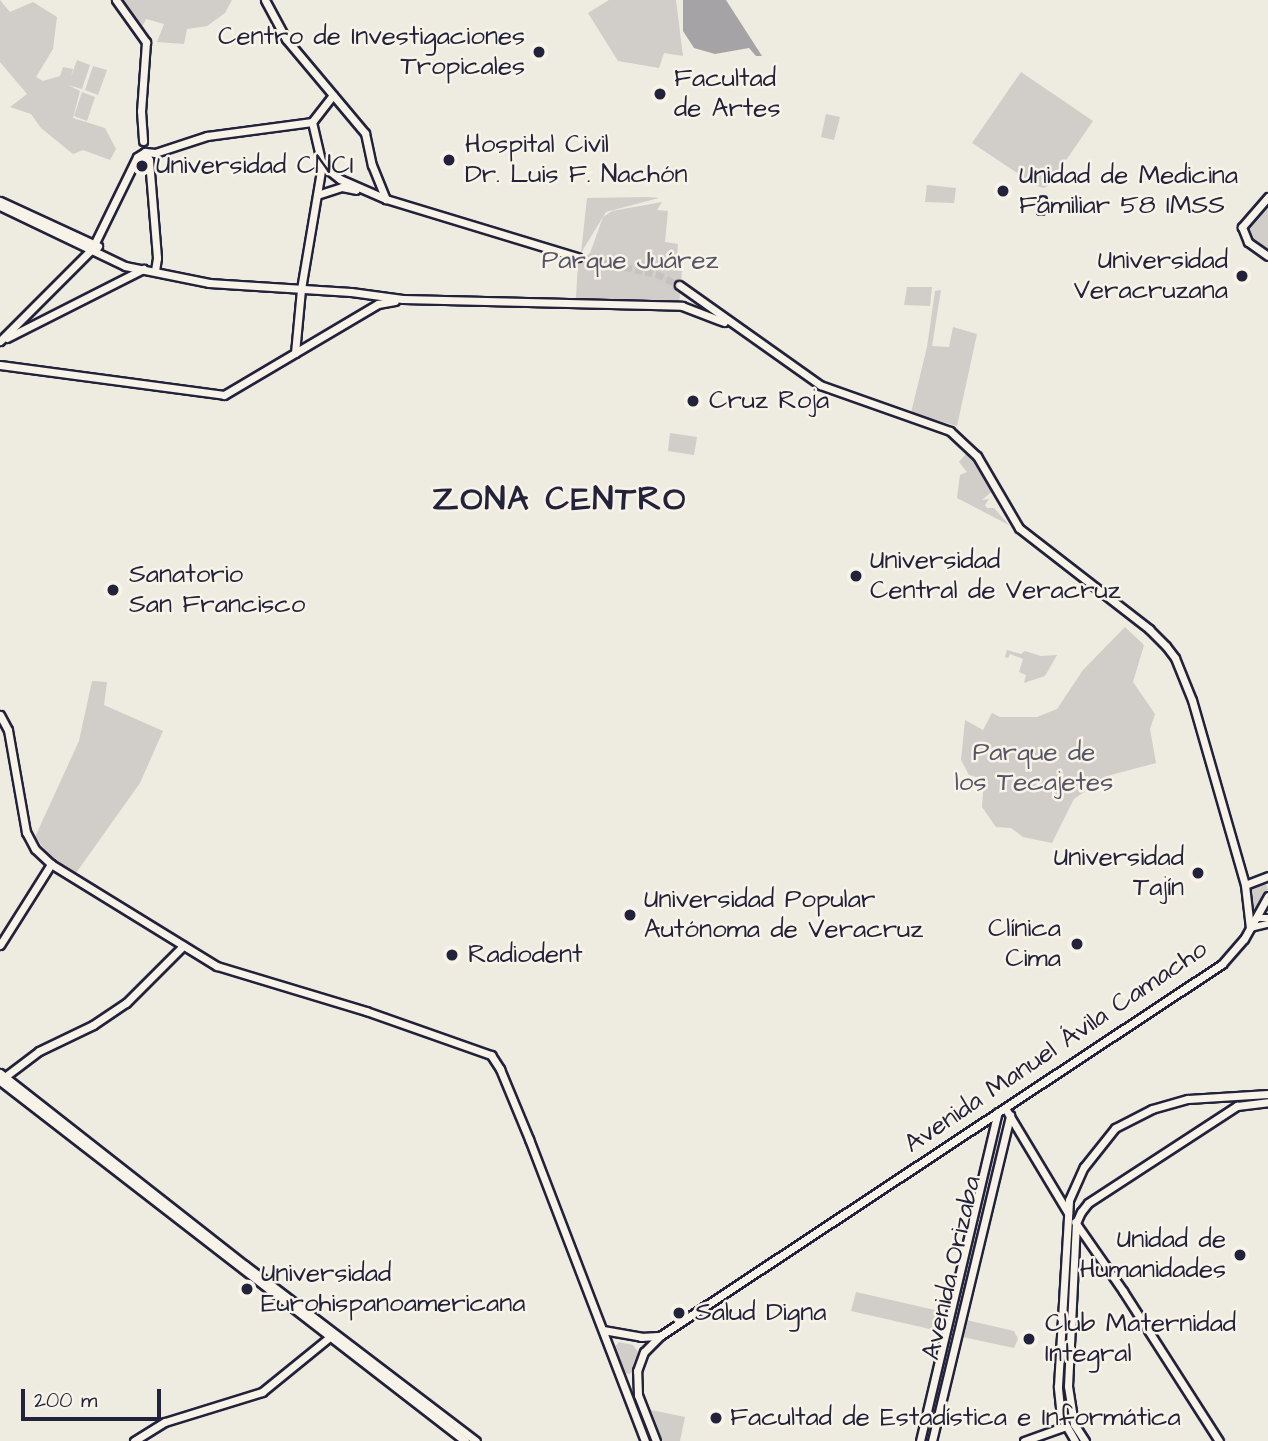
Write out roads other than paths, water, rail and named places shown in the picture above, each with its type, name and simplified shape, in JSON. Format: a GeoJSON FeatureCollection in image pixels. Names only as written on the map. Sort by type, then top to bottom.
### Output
{"type":"FeatureCollection","features":[{"type":"Feature","properties":{"kind":"main road"},"geometry":{"type":"LineString","coordinates":[[116,0],[146,42],[141,111],[143,141]]}},
{"type":"Feature","properties":{"kind":"main road"},"geometry":{"type":"LineString","coordinates":[[265,0],[286,39],[365,133],[372,165],[386,199]]}},
{"type":"Feature","properties":{"kind":"main road"},"geometry":{"type":"LineString","coordinates":[[0,341],[94,247],[137,157],[145,152],[155,153],[207,136],[312,122],[333,95]]}},
{"type":"Feature","properties":{"kind":"main road"},"geometry":{"type":"LineString","coordinates":[[295,353],[301,289],[322,165],[312,122]]}},
{"type":"Feature","properties":{"kind":"main road"},"geometry":{"type":"LineString","coordinates":[[145,152],[149,160],[157,258],[155,270]]}},
{"type":"Feature","properties":{"kind":"main road"},"geometry":{"type":"LineString","coordinates":[[322,165],[340,179],[386,199],[581,257]]}},
{"type":"Feature","properties":{"kind":"main road"},"geometry":{"type":"LineString","coordinates":[[317,195],[342,187],[371,193]]}},
{"type":"Feature","properties":{"kind":"main road"},"geometry":{"type":"LineString","coordinates":[[1268,197],[1244,224],[1248,242],[1268,256]]}},
{"type":"Feature","properties":{"kind":"main road"},"geometry":{"type":"LineString","coordinates":[[0,201],[131,266],[228,286],[301,289],[403,299],[682,306],[734,326]]}},
{"type":"Feature","properties":{"kind":"main road"},"geometry":{"type":"LineString","coordinates":[[0,206],[94,247]]}},
{"type":"Feature","properties":{"kind":"main road"},"geometry":{"type":"LineString","coordinates":[[0,341],[144,268]]}},
{"type":"Feature","properties":{"kind":"main road"},"geometry":{"type":"LineString","coordinates":[[682,286],[734,326],[820,384],[950,431],[977,456],[1019,528],[1149,629],[1166,646],[1184,677],[1245,885],[1250,928]]}},
{"type":"Feature","properties":{"kind":"main road"},"geometry":{"type":"LineString","coordinates":[[0,365],[220,396],[378,304],[403,299]]}},
{"type":"Feature","properties":{"kind":"main road"},"geometry":{"type":"LineString","coordinates":[[0,715],[8,730],[26,832],[35,849],[51,864],[217,965],[366,1011],[491,1055],[500,1069],[597,1312],[645,1441]]}},
{"type":"Feature","properties":{"kind":"main road"},"geometry":{"type":"LineString","coordinates":[[0,945],[51,864]]}},
{"type":"Feature","properties":{"kind":"main road"},"geometry":{"type":"LineString","coordinates":[[1245,885],[1266,879]]}},
{"type":"Feature","properties":{"kind":"main road","name":"Avenida Manuel Ávila Camacho"},"geometry":{"type":"LineString","coordinates":[[644,1352],[660,1336],[1222,964],[1257,918],[1268,896]]}},
{"type":"Feature","properties":{"kind":"main road"},"geometry":{"type":"LineString","coordinates":[[183,946],[125,1003],[93,1025],[38,1051],[1,1078],[476,1441]]}},
{"type":"Feature","properties":{"kind":"main road"},"geometry":{"type":"LineString","coordinates":[[1074,1441],[1065,1427],[1058,1386],[1069,1200],[1084,1167],[1121,1123],[1152,1109],[1188,1099],[1268,1094]]}},
{"type":"Feature","properties":{"kind":"main road"},"geometry":{"type":"LineString","coordinates":[[1085,1441],[1074,1424],[1068,1364],[1076,1223],[1087,1203],[1229,1111],[1245,1103],[1268,1102]]}},
{"type":"Feature","properties":{"kind":"main road","name":"Avenida Orizaba"},"geometry":{"type":"LineString","coordinates":[[932,1441],[1010,1116],[1005,1108]]}},
{"type":"Feature","properties":{"kind":"main road","name":"Avenida Orizaba"},"geometry":{"type":"LineString","coordinates":[[920,1441],[994,1129],[1005,1108]]}},
{"type":"Feature","properties":{"kind":"main road"},"geometry":{"type":"LineString","coordinates":[[1010,1116],[1068,1212],[1123,1291],[1219,1441]]}},
{"type":"Feature","properties":{"kind":"main road"},"geometry":{"type":"LineString","coordinates":[[994,1129],[1001,1128],[1006,1133]]}},
{"type":"Feature","properties":{"kind":"main road"},"geometry":{"type":"LineString","coordinates":[[277,1291],[466,1441]]}},
{"type":"Feature","properties":{"kind":"main road"},"geometry":{"type":"LineString","coordinates":[[597,1312],[605,1323],[623,1335]]}},
{"type":"Feature","properties":{"kind":"main road"},"geometry":{"type":"LineString","coordinates":[[603,1331],[633,1336],[660,1336]]}},
{"type":"Feature","properties":{"kind":"main road"},"geometry":{"type":"LineString","coordinates":[[611,1349],[623,1335]]}},
{"type":"Feature","properties":{"kind":"main road"},"geometry":{"type":"LineString","coordinates":[[134,1441],[165,1422],[262,1392],[331,1336]]}},
{"type":"Feature","properties":{"kind":"main road"},"geometry":{"type":"LineString","coordinates":[[633,1336],[642,1343],[644,1352],[637,1371],[638,1395],[656,1441]]}},
{"type":"Feature","properties":{"kind":"main road"},"geometry":{"type":"LineString","coordinates":[[621,1377],[633,1375],[637,1371]]}},
{"type":"Feature","properties":{"kind":"main road"},"geometry":{"type":"LineString","coordinates":[[1024,1441],[1074,1424]]}},
{"type":"Feature","properties":{"kind":"street"},"geometry":{"type":"LineString","coordinates":[[143,141],[145,152]]}},
{"type":"Feature","properties":{"kind":"street"},"geometry":{"type":"LineString","coordinates":[[1041,211],[1043,200]]}},
{"type":"Feature","properties":{"kind":"street"},"geometry":{"type":"LineString","coordinates":[[1257,918],[1268,918]]}},
{"type":"Feature","properties":{"kind":"street"},"geometry":{"type":"LineString","coordinates":[[1250,928],[1268,924]]}},
{"type":"Feature","properties":{"kind":"street"},"geometry":{"type":"LineString","coordinates":[[926,1412],[937,1416]]}},
{"type":"Feature","properties":{"kind":"tunnel"},"geometry":{"type":"LineString","coordinates":[[584,258],[657,274],[679,285]]}},
{"type":"Feature","properties":{"kind":"place","name":"Centro de Investigaciones Tropicales"},"geometry":{"type":"Point","coordinates":[539,52]}},
{"type":"Feature","properties":{"kind":"place","name":"Facultad de Artes"},"geometry":{"type":"Point","coordinates":[660,94]}},
{"type":"Feature","properties":{"kind":"place","name":"Hospital Civil Dr. Luis F. Nachón"},"geometry":{"type":"Point","coordinates":[449,160]}},
{"type":"Feature","properties":{"kind":"place","name":"Universidad CNCI"},"geometry":{"type":"Point","coordinates":[142,166]}},
{"type":"Feature","properties":{"kind":"place","name":"Unidad de Medicina Familiar 58 IMSS"},"geometry":{"type":"Point","coordinates":[1003,191]}},
{"type":"Feature","properties":{"kind":"place","name":"Universidad Veracruzana"},"geometry":{"type":"Point","coordinates":[1242,276]}},
{"type":"Feature","properties":{"kind":"place","name":"Cruz Roja"},"geometry":{"type":"Point","coordinates":[693,401]}},
{"type":"Feature","properties":{"kind":"place","name":"Universidad Central de Veracruz"},"geometry":{"type":"Point","coordinates":[856,576]}},
{"type":"Feature","properties":{"kind":"place","name":"Sanatorio San Francisco"},"geometry":{"type":"Point","coordinates":[113,590]}},
{"type":"Feature","properties":{"kind":"place","name":"Universidad Tajín"},"geometry":{"type":"Point","coordinates":[1198,873]}},
{"type":"Feature","properties":{"kind":"place","name":"Universidad Popular Autónoma de Veracruz"},"geometry":{"type":"Point","coordinates":[630,915]}},
{"type":"Feature","properties":{"kind":"place","name":"Clínica Cima"},"geometry":{"type":"Point","coordinates":[1077,944]}},
{"type":"Feature","properties":{"kind":"place","name":"Radiodent"},"geometry":{"type":"Point","coordinates":[452,955]}},
{"type":"Feature","properties":{"kind":"place","name":"Unidad de Humanidades"},"geometry":{"type":"Point","coordinates":[1240,1255]}},
{"type":"Feature","properties":{"kind":"place","name":"Universidad Eurohispanoamericana"},"geometry":{"type":"Point","coordinates":[247,1289]}},
{"type":"Feature","properties":{"kind":"place","name":"Salud Digna"},"geometry":{"type":"Point","coordinates":[679,1313]}},
{"type":"Feature","properties":{"kind":"place","name":"Club Maternidad Integral"},"geometry":{"type":"Point","coordinates":[1029,1339]}},
{"type":"Feature","properties":{"kind":"place","name":"Facultad de Estadística e Informática"},"geometry":{"type":"Point","coordinates":[716,1418]}},
{"type":"Feature","properties":{"kind":"district","name":"ZONA CENTRO"},"geometry":{"type":"Point","coordinates":[560,500]}},
{"type":"Feature","properties":{"kind":"park label","name":"Parque Juárez"},"geometry":{"type":"Point","coordinates":[630,261]}},
{"type":"Feature","properties":{"kind":"park label","name":"Parque de los Tecajetes"},"geometry":{"type":"Point","coordinates":[1034,768]}}]}
